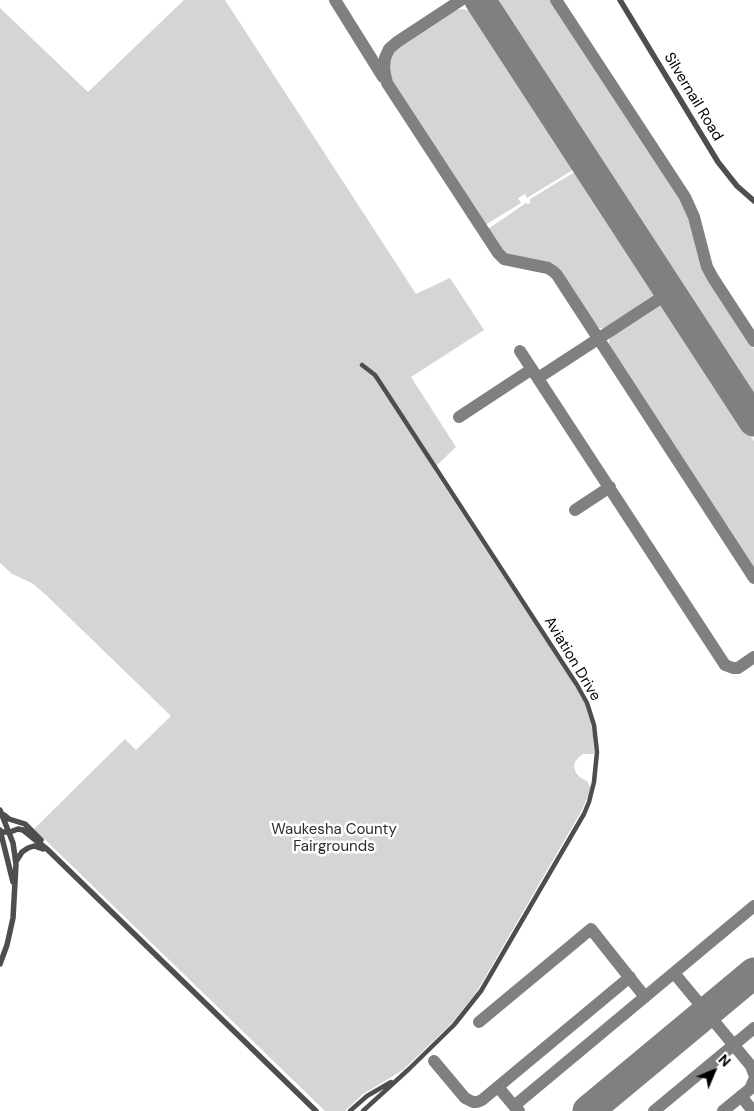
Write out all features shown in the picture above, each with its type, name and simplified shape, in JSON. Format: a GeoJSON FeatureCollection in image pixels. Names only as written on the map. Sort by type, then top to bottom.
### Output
{"type":"FeatureCollection","features":[{"type":"Feature","properties":{"kind":"street","name":"Silvernail Road"},"geometry":{"type":"LineString","coordinates":[[620,0],[718,162],[737,186],[754,201]]}},
{"type":"Feature","properties":{"kind":"street","name":"Aviation Drive"},"geometry":{"type":"LineString","coordinates":[[362,365],[375,375],[577,685],[587,703],[594,725],[597,752],[596,774],[584,814],[488,980],[454,1025],[363,1111]]}},
{"type":"Feature","properties":{"kind":"street"},"geometry":{"type":"LineString","coordinates":[[1,811],[9,819],[21,822],[44,843],[48,850]]}},
{"type":"Feature","properties":{"kind":"street"},"geometry":{"type":"LineString","coordinates":[[0,964],[11,931],[16,862],[9,829],[1,811]]}},
{"type":"Feature","properties":{"kind":"street"},"geometry":{"type":"LineString","coordinates":[[14,889],[1,831],[18,825],[28,828]]}},
{"type":"Feature","properties":{"kind":"street"},"geometry":{"type":"LineString","coordinates":[[9,829],[23,830],[48,850],[316,1111]]}},
{"type":"Feature","properties":{"kind":"street"},"geometry":{"type":"LineString","coordinates":[[16,862],[22,852],[28,848],[34,846],[48,850]]}},
{"type":"Feature","properties":{"kind":"street","name":"Aviation Drive"},"geometry":{"type":"LineString","coordinates":[[350,1111],[366,1096],[401,1076]]}},
{"type":"Feature","properties":{"kind":"green space","name":"Waukesha County Fairgrounds"},"geometry":{"type":"Polygon","coordinates":[[[184,0],[225,0],[416,294],[450,278],[484,330],[411,377],[456,447],[433,469],[570,678],[584,702],[593,735],[594,754],[583,754],[575,762],[574,767],[576,773],[587,781],[590,787],[582,810],[476,993],[450,1025],[403,1070],[363,1094],[345,1111],[325,1111],[34,829],[125,739],[136,750],[171,716],[46,595],[32,583],[12,574],[0,563],[0,8],[88,92],[184,0]]]}},
{"type":"Feature","properties":{"kind":"green space"},"geometry":{"type":"Polygon","coordinates":[[[493,0],[551,0],[678,195],[690,220],[704,271],[754,349],[754,402],[493,0]]]}},
{"type":"Feature","properties":{"kind":"green space"},"geometry":{"type":"Polygon","coordinates":[[[463,9],[479,17],[576,168],[527,198],[525,194],[518,198],[521,203],[485,225],[394,85],[388,65],[391,56],[399,46],[450,12],[463,9]]]}},
{"type":"Feature","properties":{"kind":"green space"},"geometry":{"type":"Polygon","coordinates":[[[578,170],[654,289],[654,296],[650,300],[604,328],[599,328],[594,324],[558,269],[550,264],[504,254],[488,229],[526,203],[530,203],[530,199],[578,170]]]}},
{"type":"Feature","properties":{"kind":"green space"},"geometry":{"type":"Polygon","coordinates":[[[661,305],[669,310],[754,441],[754,570],[609,346],[609,340],[613,334],[654,307],[661,305]]]}},
{"type":"Feature","properties":{"kind":"taxiway"},"geometry":{"type":"LineString","coordinates":[[335,0],[383,77]]}},
{"type":"Feature","properties":{"kind":"taxiway"},"geometry":{"type":"LineString","coordinates":[[461,0],[389,49],[384,67],[387,83],[498,253],[504,259],[548,268],[557,275],[754,578]]}},
{"type":"Feature","properties":{"kind":"taxiway"},"geometry":{"type":"LineString","coordinates":[[556,0],[685,197],[694,217],[707,267],[754,341]]}},
{"type":"Feature","properties":{"kind":"taxiway"},"geometry":{"type":"LineString","coordinates":[[538,378],[670,292]]}},
{"type":"Feature","properties":{"kind":"taxiway"},"geometry":{"type":"LineString","coordinates":[[520,351],[725,665],[738,668],[754,657]]}},
{"type":"Feature","properties":{"kind":"taxiway"},"geometry":{"type":"LineString","coordinates":[[459,417],[532,369]]}},
{"type":"Feature","properties":{"kind":"taxiway"},"geometry":{"type":"LineString","coordinates":[[575,510],[610,487]]}},
{"type":"Feature","properties":{"kind":"taxiway"},"geometry":{"type":"LineString","coordinates":[[519,1111],[514,1106],[754,906]]}},
{"type":"Feature","properties":{"kind":"taxiway"},"geometry":{"type":"LineString","coordinates":[[479,1022],[591,929],[645,997]]}},
{"type":"Feature","properties":{"kind":"taxiway"},"geometry":{"type":"LineString","coordinates":[[674,973],[751,1066],[754,1074]]}},
{"type":"Feature","properties":{"kind":"taxiway"},"geometry":{"type":"LineString","coordinates":[[434,1061],[465,1098],[473,1102],[482,1100],[630,977]]}},
{"type":"Feature","properties":{"kind":"taxiway"},"geometry":{"type":"LineString","coordinates":[[654,1111],[754,1028]]}},
{"type":"Feature","properties":{"kind":"taxiway"},"geometry":{"type":"LineString","coordinates":[[723,1111],[750,1089],[754,1080]]}},
{"type":"Feature","properties":{"kind":"taxiway"},"geometry":{"type":"LineString","coordinates":[[498,1087],[514,1106]]}},
{"type":"Feature","properties":{"kind":"taxiway"},"geometry":{"type":"LineString","coordinates":[[741,1096],[753,1111]]}},
{"type":"Feature","properties":{"kind":"runway"},"geometry":{"type":"LineString","coordinates":[[480,0],[754,421]]}},
{"type":"Feature","properties":{"kind":"runway"},"geometry":{"type":"LineString","coordinates":[[588,1111],[754,973]]}}]}
